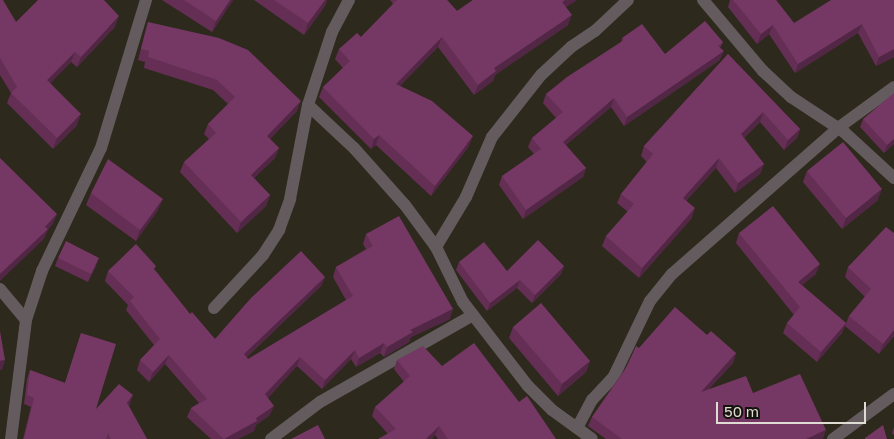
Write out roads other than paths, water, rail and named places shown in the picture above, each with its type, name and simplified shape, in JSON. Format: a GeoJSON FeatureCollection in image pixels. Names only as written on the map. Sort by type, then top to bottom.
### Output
{"type":"FeatureCollection","features":[{"type":"Feature","properties":{"kind":"street"},"geometry":{"type":"LineString","coordinates":[[12,439],[26,320],[42,271],[101,148],[146,0]]}},
{"type":"Feature","properties":{"kind":"street"},"geometry":{"type":"LineString","coordinates":[[214,308],[263,255],[279,230],[290,199],[308,105],[332,32],[350,0]]}},
{"type":"Feature","properties":{"kind":"street"},"geometry":{"type":"LineString","coordinates":[[436,247],[466,197],[492,137],[541,75],[571,47],[596,31],[628,0]]}},
{"type":"Feature","properties":{"kind":"street"},"geometry":{"type":"LineString","coordinates":[[703,0],[763,71],[791,97],[838,128],[894,178]]}},
{"type":"Feature","properties":{"kind":"street"},"geometry":{"type":"LineString","coordinates":[[577,428],[592,400],[614,376],[650,301],[672,274],[838,128],[894,87]]}},
{"type":"Feature","properties":{"kind":"street"},"geometry":{"type":"LineString","coordinates":[[308,105],[360,155],[436,247],[473,315],[528,386],[552,410],[592,439]]}},
{"type":"Feature","properties":{"kind":"street"},"geometry":{"type":"LineString","coordinates":[[0,289],[26,320]]}},
{"type":"Feature","properties":{"kind":"street"},"geometry":{"type":"LineString","coordinates":[[271,439],[320,402],[473,315]]}},
{"type":"Feature","properties":{"kind":"street"},"geometry":{"type":"LineString","coordinates":[[833,439],[894,394]]}}]}
